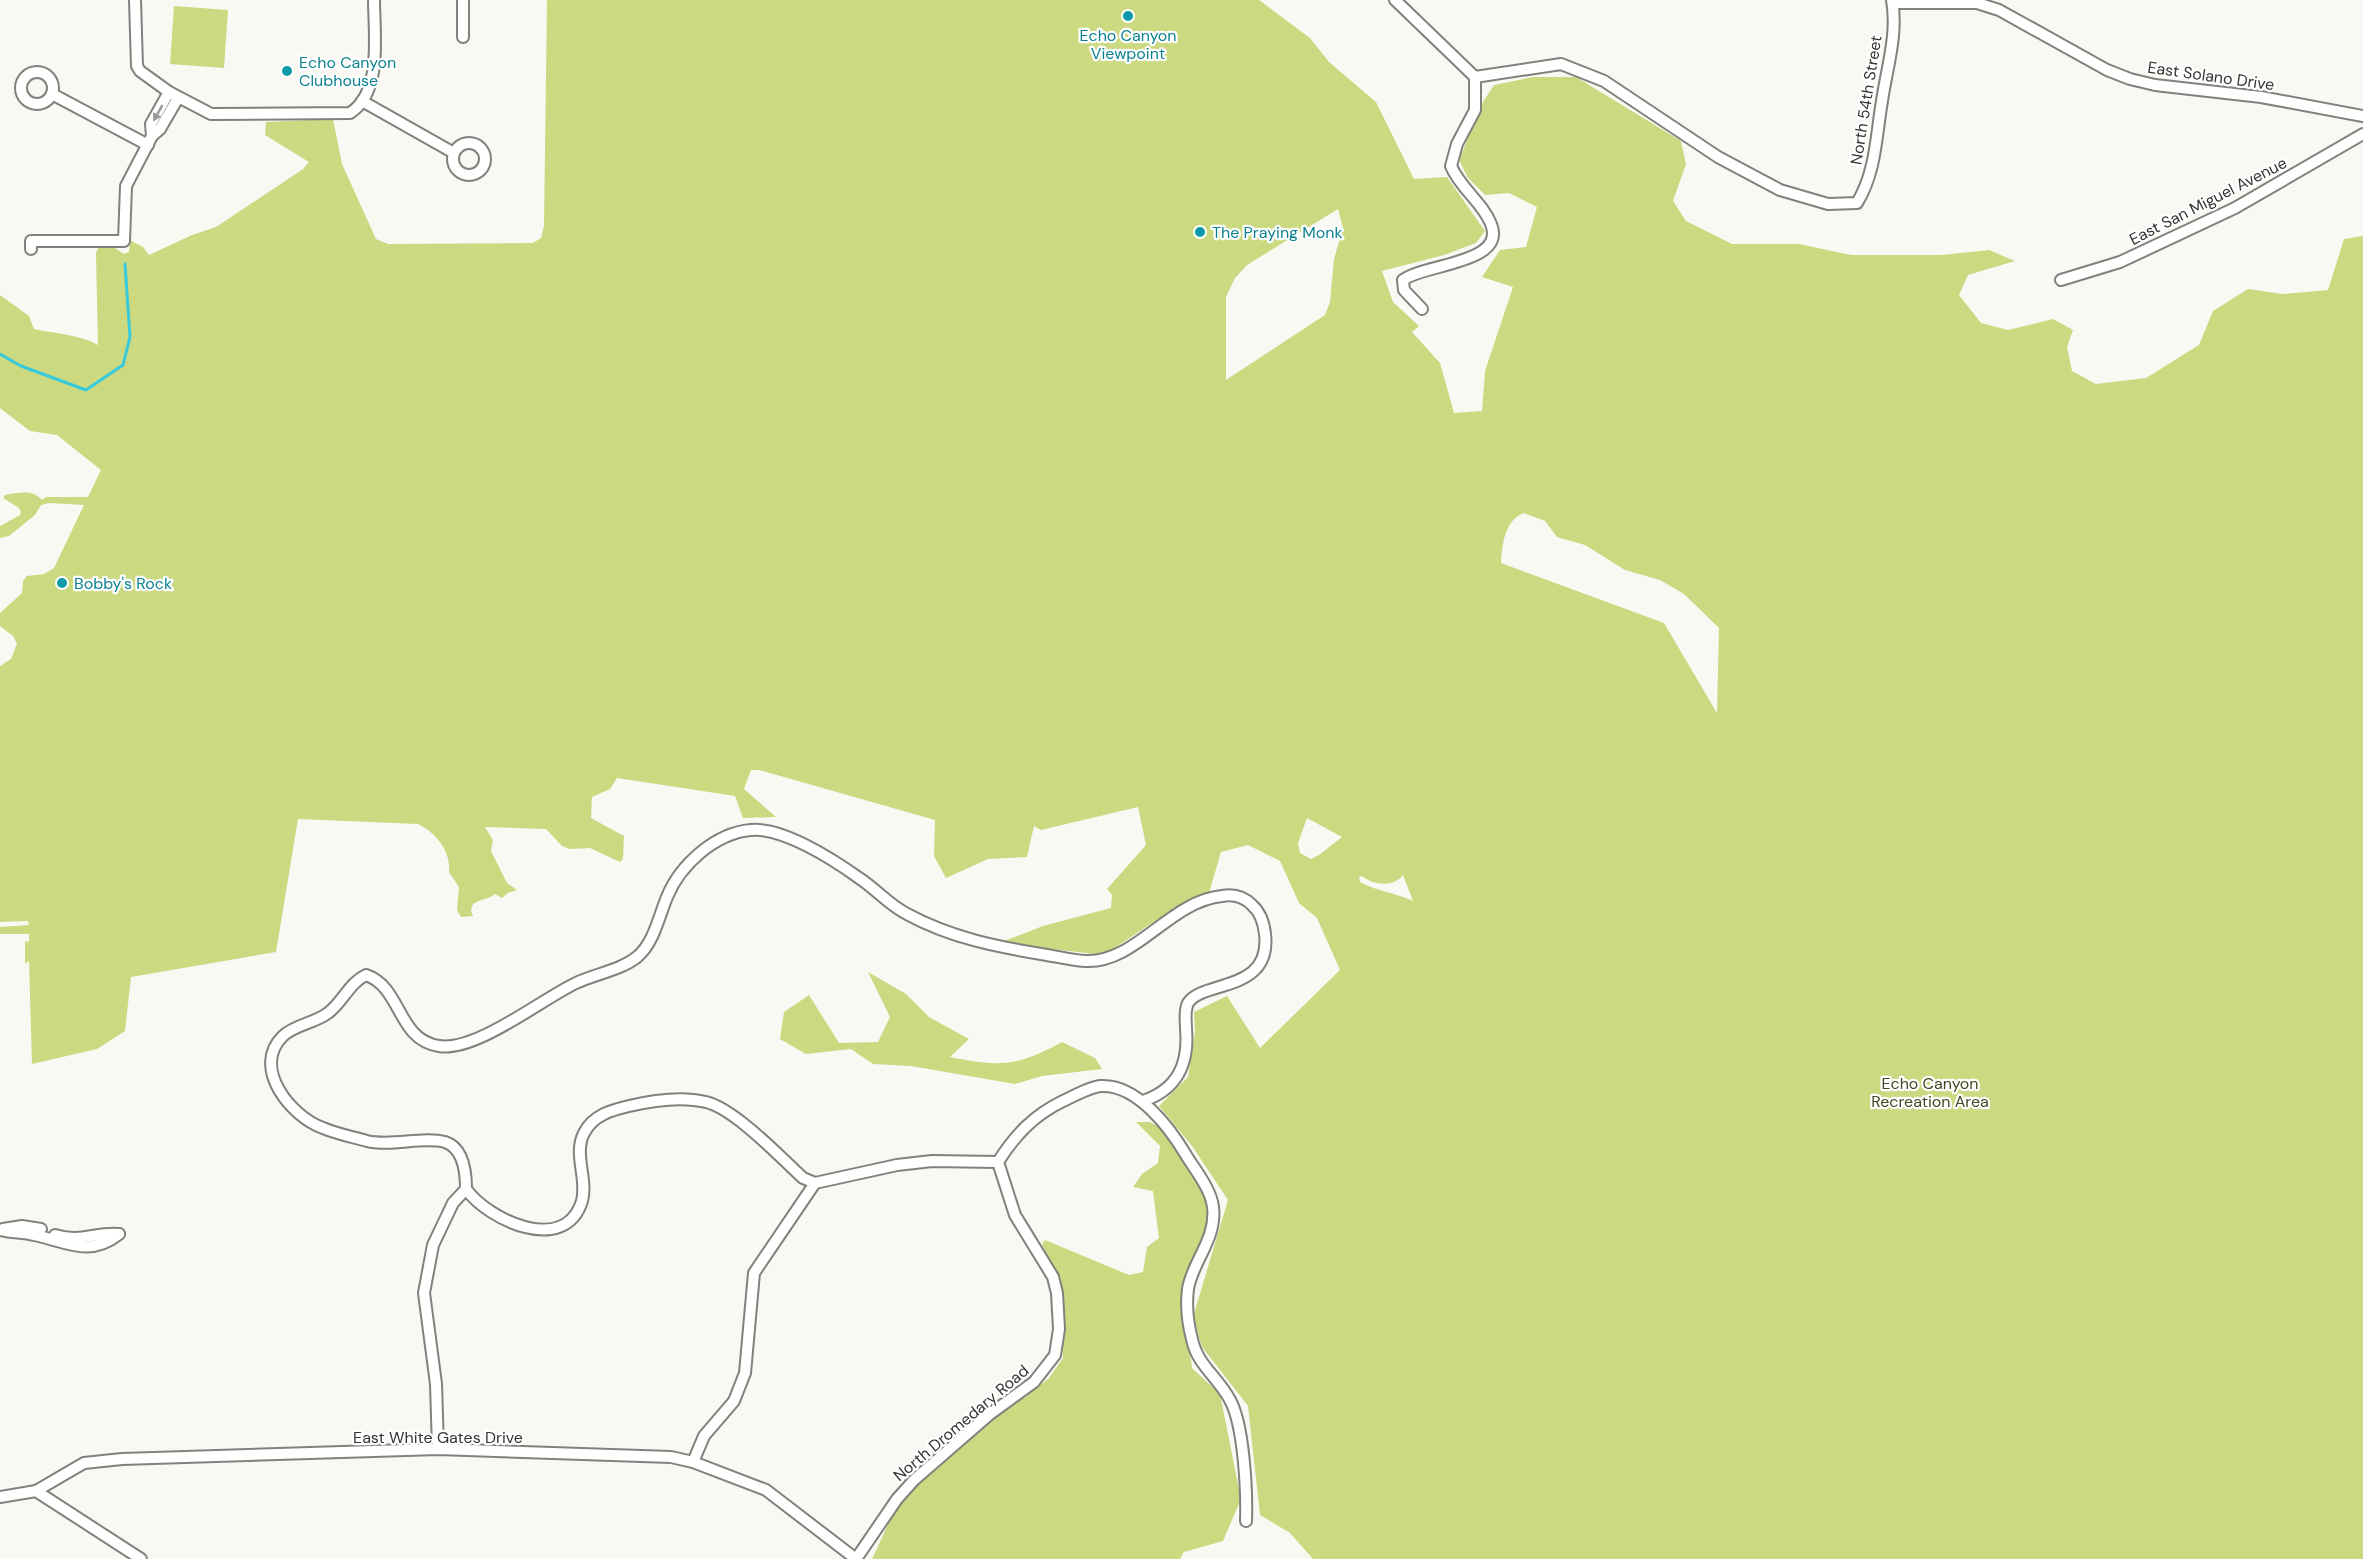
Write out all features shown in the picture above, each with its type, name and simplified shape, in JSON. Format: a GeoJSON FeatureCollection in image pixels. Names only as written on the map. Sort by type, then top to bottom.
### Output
{"type":"FeatureCollection","features":[{"type":"Feature","properties":{"kind":"street"},"geometry":{"type":"LineString","coordinates":[[135,0],[136,66],[143,75],[174,95],[211,114],[350,112],[358,107],[374,73],[374,0]]}},
{"type":"Feature","properties":{"kind":"street"},"geometry":{"type":"LineString","coordinates":[[463,0],[463,37]]}},
{"type":"Feature","properties":{"kind":"street"},"geometry":{"type":"LineString","coordinates":[[1395,0],[1475,77],[1475,110],[1457,144],[1451,166],[1491,222],[1494,235],[1492,242],[1485,250],[1473,256],[1412,272],[1403,280],[1404,290],[1422,309]]}},
{"type":"Feature","properties":{"kind":"street","name":"North 54th Street"},"geometry":{"type":"LineString","coordinates":[[1475,77],[1561,64],[1604,81],[1718,157],[1780,190],[1828,204],[1857,203],[1865,189],[1875,157],[1892,44],[1892,1]]}},
{"type":"Feature","properties":{"kind":"street","name":"East Solano Drive"},"geometry":{"type":"LineString","coordinates":[[1892,1],[1977,3],[1999,10],[2107,70],[2130,79],[2261,97],[2363,116]]}},
{"type":"Feature","properties":{"kind":"street"},"geometry":{"type":"LineString","coordinates":[[52,94],[150,140]]}},
{"type":"Feature","properties":{"kind":"street"},"geometry":{"type":"LineString","coordinates":[[31,249],[31,241],[124,241],[125,191],[150,140],[160,129],[174,95]]}},
{"type":"Feature","properties":{"kind":"street"},"geometry":{"type":"LineString","coordinates":[[362,101],[454,153]]}},
{"type":"Feature","properties":{"kind":"street","name":"East San Miguel Avenue"},"geometry":{"type":"LineString","coordinates":[[2061,280],[2120,262],[2235,208],[2363,134]]}},
{"type":"Feature","properties":{"kind":"street"},"geometry":{"type":"LineString","coordinates":[[1143,1101],[1165,1092],[1180,1075],[1185,1064],[1188,1004],[1196,994],[1227,987],[1247,976],[1257,966],[1266,944],[1265,932],[1258,911],[1249,901],[1227,895],[1204,898],[1185,907],[1119,953],[1105,959],[1087,962],[984,945],[928,925],[904,913],[860,878],[795,840],[770,831],[752,830],[734,834],[706,848],[679,873],[653,933],[636,958],[575,983],[497,1029],[451,1047],[435,1046],[413,1034],[406,1026],[390,992],[378,979],[366,975],[356,980],[336,1006],[323,1016],[284,1034],[273,1048],[270,1060],[276,1085],[292,1107],[309,1121],[323,1128],[371,1142],[445,1142],[456,1148],[460,1156],[466,1176],[466,1189],[471,1196],[502,1219],[524,1228],[541,1231],[565,1222],[574,1215],[582,1200],[580,1147],[584,1132],[607,1111],[659,1099],[705,1102],[725,1110],[803,1178],[815,1183],[897,1165],[932,1161],[998,1162],[1019,1131],[1050,1108],[1093,1088],[1109,1087],[1143,1101],[1170,1129],[1207,1189],[1213,1207],[1209,1240],[1188,1288],[1189,1321],[1198,1359],[1232,1403],[1238,1426],[1247,1496],[1246,1521]]}},
{"type":"Feature","properties":{"kind":"street","name":"North Dromedary Road"},"geometry":{"type":"LineString","coordinates":[[856,1559],[897,1499],[914,1480],[990,1414],[1034,1382],[1055,1355],[1059,1329],[1058,1293],[1053,1277],[1015,1215],[998,1162]]}},
{"type":"Feature","properties":{"kind":"street"},"geometry":{"type":"LineString","coordinates":[[693,1461],[704,1436],[734,1401],[745,1373],[754,1273],[815,1183]]}},
{"type":"Feature","properties":{"kind":"street"},"geometry":{"type":"LineString","coordinates":[[438,1449],[436,1384],[424,1293],[433,1245],[453,1203],[466,1189]]}},
{"type":"Feature","properties":{"kind":"street"},"geometry":{"type":"LineString","coordinates":[[22,1226],[80,1240],[105,1233],[119,1234],[108,1243],[79,1247],[68,1246],[33,1234],[0,1230],[22,1226]]}},
{"type":"Feature","properties":{"kind":"street","name":"East White Gates Drive"},"geometry":{"type":"LineString","coordinates":[[0,1497],[36,1491],[84,1462],[122,1459],[438,1449],[671,1457],[693,1461],[766,1490],[856,1559]]}},
{"type":"Feature","properties":{"kind":"street"},"geometry":{"type":"LineString","coordinates":[[36,1491],[141,1559]]}},
{"type":"Feature","properties":{"kind":"green space","name":"Echo Canyon Recreation Area"},"geometry":{"type":"Polygon","coordinates":[[[547,0],[1259,0],[1310,38],[1329,62],[1376,102],[1414,179],[1447,177],[1485,231],[1476,243],[1444,255],[1382,271],[1393,302],[1419,326],[1412,332],[1440,363],[1454,413],[1482,411],[1485,371],[1513,287],[1482,277],[1500,250],[1526,247],[1537,207],[1509,193],[1485,195],[1468,178],[1459,160],[1483,102],[1494,85],[1533,77],[1576,77],[1681,141],[1686,164],[1673,201],[1686,221],[1732,244],[1799,244],[1851,255],[1941,255],[1989,250],[2015,261],[1968,275],[1959,295],[1981,323],[2008,330],[2053,319],[2073,330],[2067,347],[2072,371],[2096,384],[2146,378],[2199,345],[2213,311],[2248,289],[2282,294],[2328,290],[2344,239],[2363,236],[2363,1559],[1313,1559],[1290,1533],[1260,1515],[1248,1406],[1202,1347],[1193,1317],[1228,1200],[1192,1146],[1159,1106],[1188,1077],[1195,1032],[1194,1012],[1227,996],[1260,1048],[1340,970],[1317,918],[1299,903],[1280,861],[1248,845],[1221,852],[1209,893],[1158,919],[1104,955],[999,943],[1043,926],[1111,908],[1112,895],[1107,889],[1146,845],[1138,807],[1041,830],[1034,826],[1027,857],[988,859],[946,878],[934,856],[935,820],[759,770],[751,770],[744,789],[776,817],[743,818],[735,796],[617,778],[610,789],[592,797],[591,818],[624,836],[623,859],[620,862],[590,848],[570,849],[562,846],[546,829],[485,827],[493,840],[491,851],[507,883],[517,890],[502,898],[495,894],[476,902],[471,910],[473,916],[461,917],[457,910],[459,887],[449,872],[448,857],[441,844],[425,828],[418,824],[298,819],[276,952],[131,977],[125,1031],[97,1049],[32,1064],[29,961],[25,964],[25,941],[29,942],[29,934],[0,934],[0,927],[29,925],[28,921],[0,922],[0,666],[11,659],[17,644],[13,636],[0,626],[0,613],[22,593],[23,581],[27,576],[44,574],[54,568],[84,505],[49,503],[41,505],[35,515],[9,536],[0,538],[0,526],[20,515],[21,512],[19,508],[3,498],[5,495],[25,493],[34,494],[42,500],[46,497],[88,497],[101,470],[57,435],[30,431],[0,408],[0,295],[29,316],[34,329],[75,336],[98,345],[96,253],[100,244],[110,245],[124,254],[129,252],[130,240],[143,247],[149,255],[192,235],[216,227],[303,169],[309,162],[265,135],[266,122],[333,119],[342,164],[376,239],[388,244],[533,243],[541,238],[544,226],[547,0]],[[1338,209],[1247,265],[1235,278],[1226,297],[1226,380],[1325,315],[1330,302],[1334,259],[1343,228],[1338,209]],[[1523,513],[1508,527],[1502,548],[1501,563],[1664,623],[1717,713],[1719,628],[1684,594],[1660,580],[1625,570],[1585,545],[1557,537],[1545,521],[1523,513]],[[1307,818],[1298,843],[1300,853],[1311,859],[1342,837],[1307,818]],[[1403,875],[1399,879],[1383,884],[1359,877],[1360,882],[1366,885],[1413,901],[1403,875]]]}},
{"type":"Feature","properties":{"kind":"green space"},"geometry":{"type":"Polygon","coordinates":[[[174,6],[228,10],[224,68],[170,64],[174,6]]]}},
{"type":"Feature","properties":{"kind":"green space"},"geometry":{"type":"Polygon","coordinates":[[[868,972],[906,994],[929,1017],[969,1039],[950,1057],[1008,1063],[1032,1056],[1062,1042],[1095,1058],[1102,1069],[1042,1076],[1015,1084],[911,1066],[873,1064],[851,1049],[806,1054],[780,1039],[784,1012],[809,995],[839,1043],[878,1042],[890,1017],[868,972]]]}},
{"type":"Feature","properties":{"kind":"green space"},"geometry":{"type":"Polygon","coordinates":[[[1136,1122],[1150,1122],[1167,1131],[1208,1201],[1207,1233],[1182,1288],[1192,1368],[1220,1394],[1241,1499],[1223,1541],[1184,1552],[1180,1559],[872,1559],[899,1501],[1000,1412],[1027,1396],[1049,1378],[1063,1358],[1060,1286],[1042,1244],[1045,1240],[1129,1275],[1143,1272],[1147,1247],[1159,1238],[1153,1191],[1133,1187],[1142,1174],[1158,1163],[1160,1146],[1136,1122]]]}},
{"type":"Feature","properties":{"kind":"waterway"},"geometry":{"type":"LineString","coordinates":[[0,354],[21,366],[86,390],[123,365],[130,337],[125,264]]}},
{"type":"Feature","properties":{"kind":"place","name":"Echo Canyon Viewpoint"},"geometry":{"type":"Point","coordinates":[1128,16]}},
{"type":"Feature","properties":{"kind":"place","name":"Echo Canyon Clubhouse"},"geometry":{"type":"Point","coordinates":[287,71]}},
{"type":"Feature","properties":{"kind":"place","name":"The Praying Monk"},"geometry":{"type":"Point","coordinates":[1200,232]}},
{"type":"Feature","properties":{"kind":"place","name":"Bobby's Rock"},"geometry":{"type":"Point","coordinates":[62,583]}}]}
